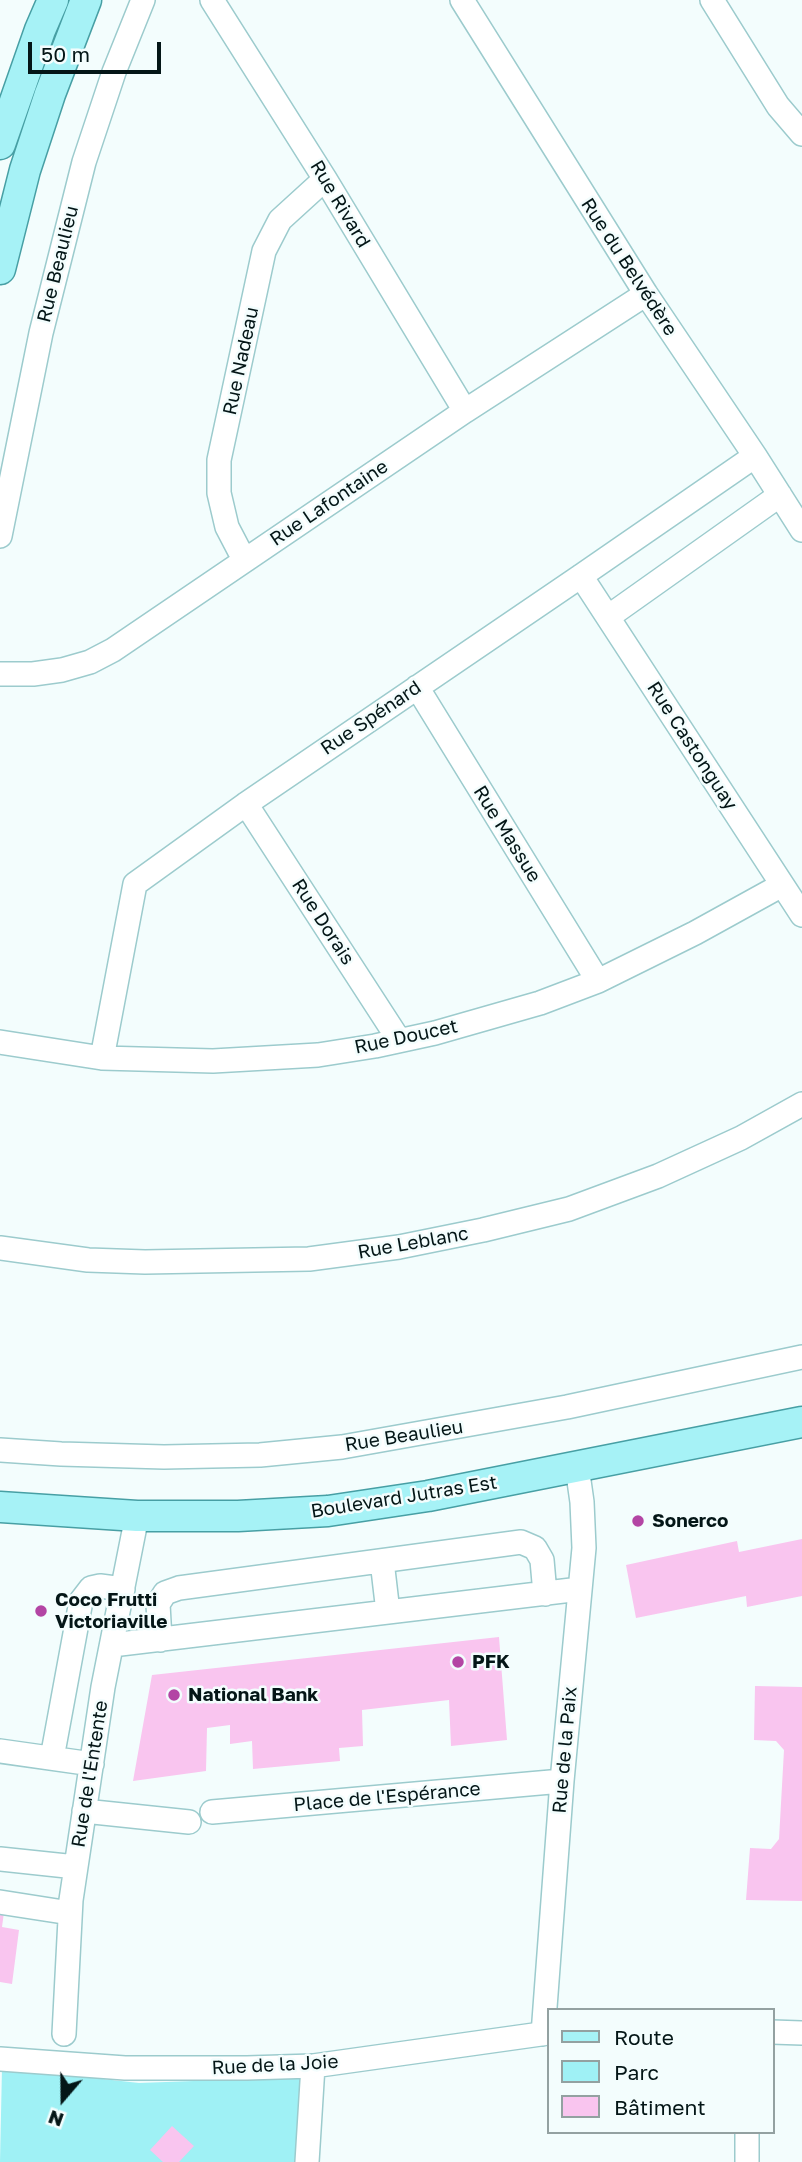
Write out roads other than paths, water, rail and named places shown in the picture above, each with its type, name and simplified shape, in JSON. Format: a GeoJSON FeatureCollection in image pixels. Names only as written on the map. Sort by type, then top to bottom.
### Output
{"type":"FeatureCollection","features":[{"type":"Feature","properties":{"kind":"main road"},"geometry":{"type":"LineString","coordinates":[[0,144],[52,0]]}},
{"type":"Feature","properties":{"kind":"main road"},"geometry":{"type":"LineString","coordinates":[[0,269],[25,170],[50,94],[86,0]]}},
{"type":"Feature","properties":{"kind":"main road","name":"Boulevard Jutras Est"},"geometry":{"type":"LineString","coordinates":[[0,1507],[137,1516],[238,1516],[328,1511],[428,1496],[802,1422]]}},
{"type":"Feature","properties":{"kind":"street","name":"Rue Beaulieu"},"geometry":{"type":"LineString","coordinates":[[0,536],[41,332],[84,162],[114,72],[143,0]]}},
{"type":"Feature","properties":{"kind":"street","name":"Rue Rivard"},"geometry":{"type":"LineString","coordinates":[[212,0],[325,179],[465,411]]}},
{"type":"Feature","properties":{"kind":"street","name":"Rue du Belvédère"},"geometry":{"type":"LineString","coordinates":[[462,0],[646,294],[802,530]]}},
{"type":"Feature","properties":{"kind":"street"},"geometry":{"type":"LineString","coordinates":[[712,0],[778,106],[802,134]]}},
{"type":"Feature","properties":{"kind":"street","name":"Rue Nadeau"},"geometry":{"type":"LineString","coordinates":[[247,559],[227,527],[219,493],[219,460],[264,251],[280,220],[325,179]]}},
{"type":"Feature","properties":{"kind":"street","name":"Rue Lafontaine"},"geometry":{"type":"LineString","coordinates":[[0,674],[33,674],[62,670],[90,662],[113,650],[465,411],[646,294]]}},
{"type":"Feature","properties":{"kind":"street","name":"Rue Spénard"},"geometry":{"type":"LineString","coordinates":[[102,1058],[135,884],[246,804],[755,456]]}},
{"type":"Feature","properties":{"kind":"street"},"geometry":{"type":"LineString","coordinates":[[608,617],[780,495]]}},
{"type":"Feature","properties":{"kind":"street","name":"Rue Castonguay"},"geometry":{"type":"LineString","coordinates":[[581,576],[802,915]]}},
{"type":"Feature","properties":{"kind":"street","name":"Rue Massue"},"geometry":{"type":"LineString","coordinates":[[417,687],[598,981]]}},
{"type":"Feature","properties":{"kind":"street","name":"Rue Dorais"},"geometry":{"type":"LineString","coordinates":[[246,804],[399,1040]]}},
{"type":"Feature","properties":{"kind":"street","name":"Rue Doucet"},"geometry":{"type":"LineString","coordinates":[[0,1042],[102,1058],[223,1061],[318,1055],[399,1040],[540,1003],[598,981],[695,933],[782,885]]}},
{"type":"Feature","properties":{"kind":"street","name":"Rue Leblanc"},"geometry":{"type":"LineString","coordinates":[[0,1248],[88,1260],[145,1262],[309,1259],[399,1247],[569,1209],[658,1176],[741,1138],[802,1104]]}},
{"type":"Feature","properties":{"kind":"street","name":"Rue Beaulieu"},"geometry":{"type":"LineString","coordinates":[[0,1450],[163,1457],[260,1455],[342,1447],[567,1407],[802,1357]]}},
{"type":"Feature","properties":{"kind":"street","name":"Rue de la Paix"},"geometry":{"type":"LineString","coordinates":[[548,2008],[562,1781],[584,1548],[577,1467]]}},
{"type":"Feature","properties":{"kind":"street","name":"Rue de l'Entente"},"geometry":{"type":"LineString","coordinates":[[64,2034],[70,1913],[76,1867],[112,1645],[137,1516]]}},
{"type":"Feature","properties":{"kind":"street"},"geometry":{"type":"LineString","coordinates":[[160,1640],[158,1604],[166,1593],[179,1588],[520,1542],[535,1548],[542,1560],[545,1594]]}},
{"type":"Feature","properties":{"kind":"street"},"geometry":{"type":"LineString","coordinates":[[382,1561],[387,1612]]}},
{"type":"Feature","properties":{"kind":"street"},"geometry":{"type":"LineString","coordinates":[[52,1758],[81,1601],[91,1588],[100,1586],[123,1589]]}},
{"type":"Feature","properties":{"kind":"street"},"geometry":{"type":"LineString","coordinates":[[112,1645],[580,1589]]}},
{"type":"Feature","properties":{"kind":"street"},"geometry":{"type":"LineString","coordinates":[[0,1751],[92,1764]]}},
{"type":"Feature","properties":{"kind":"street","name":"Place de l'Espérance"},"geometry":{"type":"LineString","coordinates":[[212,1812],[562,1781]]}},
{"type":"Feature","properties":{"kind":"street"},"geometry":{"type":"LineString","coordinates":[[84,1811],[189,1822]]}},
{"type":"Feature","properties":{"kind":"street"},"geometry":{"type":"LineString","coordinates":[[0,1859],[76,1867]]}},
{"type":"Feature","properties":{"kind":"street"},"geometry":{"type":"LineString","coordinates":[[0,1902],[70,1913]]}},
{"type":"Feature","properties":{"kind":"street"},"geometry":{"type":"LineString","coordinates":[[774,2032],[802,2033]]}},
{"type":"Feature","properties":{"kind":"street","name":"Rue de la Joie"},"geometry":{"type":"LineString","coordinates":[[0,2059],[125,2068],[313,2066],[546,2034]]}},
{"type":"Feature","properties":{"kind":"street"},"geometry":{"type":"LineString","coordinates":[[307,2162],[313,2066]]}},
{"type":"Feature","properties":{"kind":"street"},"geometry":{"type":"LineString","coordinates":[[747,2134],[747,2162]]}},
{"type":"Feature","properties":{"kind":"place","name":"Sonerco"},"geometry":{"type":"Point","coordinates":[638,1521]}},
{"type":"Feature","properties":{"kind":"place","name":"Coco Frutti Victoriaville"},"geometry":{"type":"Point","coordinates":[41,1611]}},
{"type":"Feature","properties":{"kind":"place","name":"PFK"},"geometry":{"type":"Point","coordinates":[458,1662]}},
{"type":"Feature","properties":{"kind":"place","name":"National Bank"},"geometry":{"type":"Point","coordinates":[174,1695]}}]}
